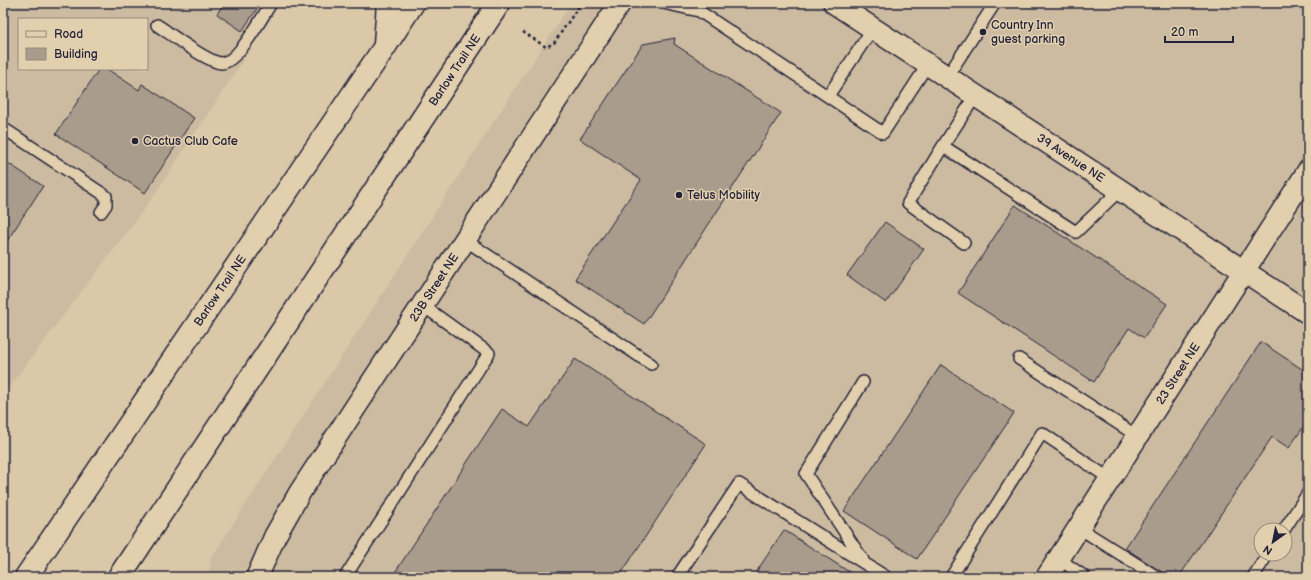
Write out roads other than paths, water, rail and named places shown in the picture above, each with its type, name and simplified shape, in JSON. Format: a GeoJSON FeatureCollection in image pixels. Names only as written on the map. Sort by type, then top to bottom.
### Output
{"type":"FeatureCollection","features":[{"type":"Feature","properties":{"kind":"main road"},"geometry":{"type":"LineString","coordinates":[[384,48],[388,3]]}},
{"type":"Feature","properties":{"kind":"main road","name":"Barlow Trail NE"},"geometry":{"type":"LineString","coordinates":[[26,577],[413,3]]}},
{"type":"Feature","properties":{"kind":"main road","name":"Barlow Trail NE"},"geometry":{"type":"LineString","coordinates":[[119,577],[499,3]]}},
{"type":"Feature","properties":{"kind":"street","name":"23B Street NE"},"geometry":{"type":"LineString","coordinates":[[257,577],[275,536],[300,492],[620,3]]}},
{"type":"Feature","properties":{"kind":"street","name":"39 Avenue NE"},"geometry":{"type":"LineString","coordinates":[[834,3],[1308,313]]}},
{"type":"Feature","properties":{"kind":"street","name":"23 Street NE"},"geometry":{"type":"LineString","coordinates":[[1047,577],[1308,171]]}},
{"type":"Feature","properties":{"kind":"lane"},"geometry":{"type":"LineString","coordinates":[[158,25],[211,60],[222,63],[232,59],[240,51],[271,3]]}},
{"type":"Feature","properties":{"kind":"lane"},"geometry":{"type":"LineString","coordinates":[[663,3],[699,11],[883,133],[928,64]]}},
{"type":"Feature","properties":{"kind":"lane"},"geometry":{"type":"LineString","coordinates":[[947,77],[995,3]]}},
{"type":"Feature","properties":{"kind":"lane"},"geometry":{"type":"LineString","coordinates":[[828,96],[873,28]]}},
{"type":"Feature","properties":{"kind":"lane"},"geometry":{"type":"LineString","coordinates":[[964,243],[908,203],[976,95]]}},
{"type":"Feature","properties":{"kind":"lane"},"geometry":{"type":"LineString","coordinates":[[3,128],[106,196],[106,204],[101,212]]}},
{"type":"Feature","properties":{"kind":"lane"},"geometry":{"type":"LineString","coordinates":[[944,146],[1076,232],[1120,190]]}},
{"type":"Feature","properties":{"kind":"lane"},"geometry":{"type":"LineString","coordinates":[[465,240],[652,364]]}},
{"type":"Feature","properties":{"kind":"lane"},"geometry":{"type":"LineString","coordinates":[[345,577],[489,353],[422,305]]}},
{"type":"Feature","properties":{"kind":"lane"},"geometry":{"type":"LineString","coordinates":[[1019,359],[1137,436]]}},
{"type":"Feature","properties":{"kind":"lane"},"geometry":{"type":"LineString","coordinates":[[863,382],[806,474],[865,564]]}},
{"type":"Feature","properties":{"kind":"lane"},"geometry":{"type":"LineString","coordinates":[[951,577],[1042,432],[1110,479]]}},
{"type":"Feature","properties":{"kind":"lane"},"geometry":{"type":"LineString","coordinates":[[677,577],[739,484],[886,577]]}},
{"type":"Feature","properties":{"kind":"lane"},"geometry":{"type":"LineString","coordinates":[[1289,522],[1308,493]]}},
{"type":"Feature","properties":{"kind":"lane"},"geometry":{"type":"LineString","coordinates":[[1079,528],[1157,577]]}},
{"type":"Feature","properties":{"kind":"lane"},"geometry":{"type":"LineString","coordinates":[[1059,559],[1085,577]]}},
{"type":"Feature","properties":{"kind":"lane"},"geometry":{"type":"LineString","coordinates":[[1253,577],[1263,562]]}},
{"type":"Feature","properties":{"kind":"place","name":"Country Inn guest parking"},"geometry":{"type":"Point","coordinates":[983,32]}},
{"type":"Feature","properties":{"kind":"place","name":"Cactus Club Cafe"},"geometry":{"type":"Point","coordinates":[135,141]}},
{"type":"Feature","properties":{"kind":"place","name":"Telus Mobility"},"geometry":{"type":"Point","coordinates":[679,195]}}]}
